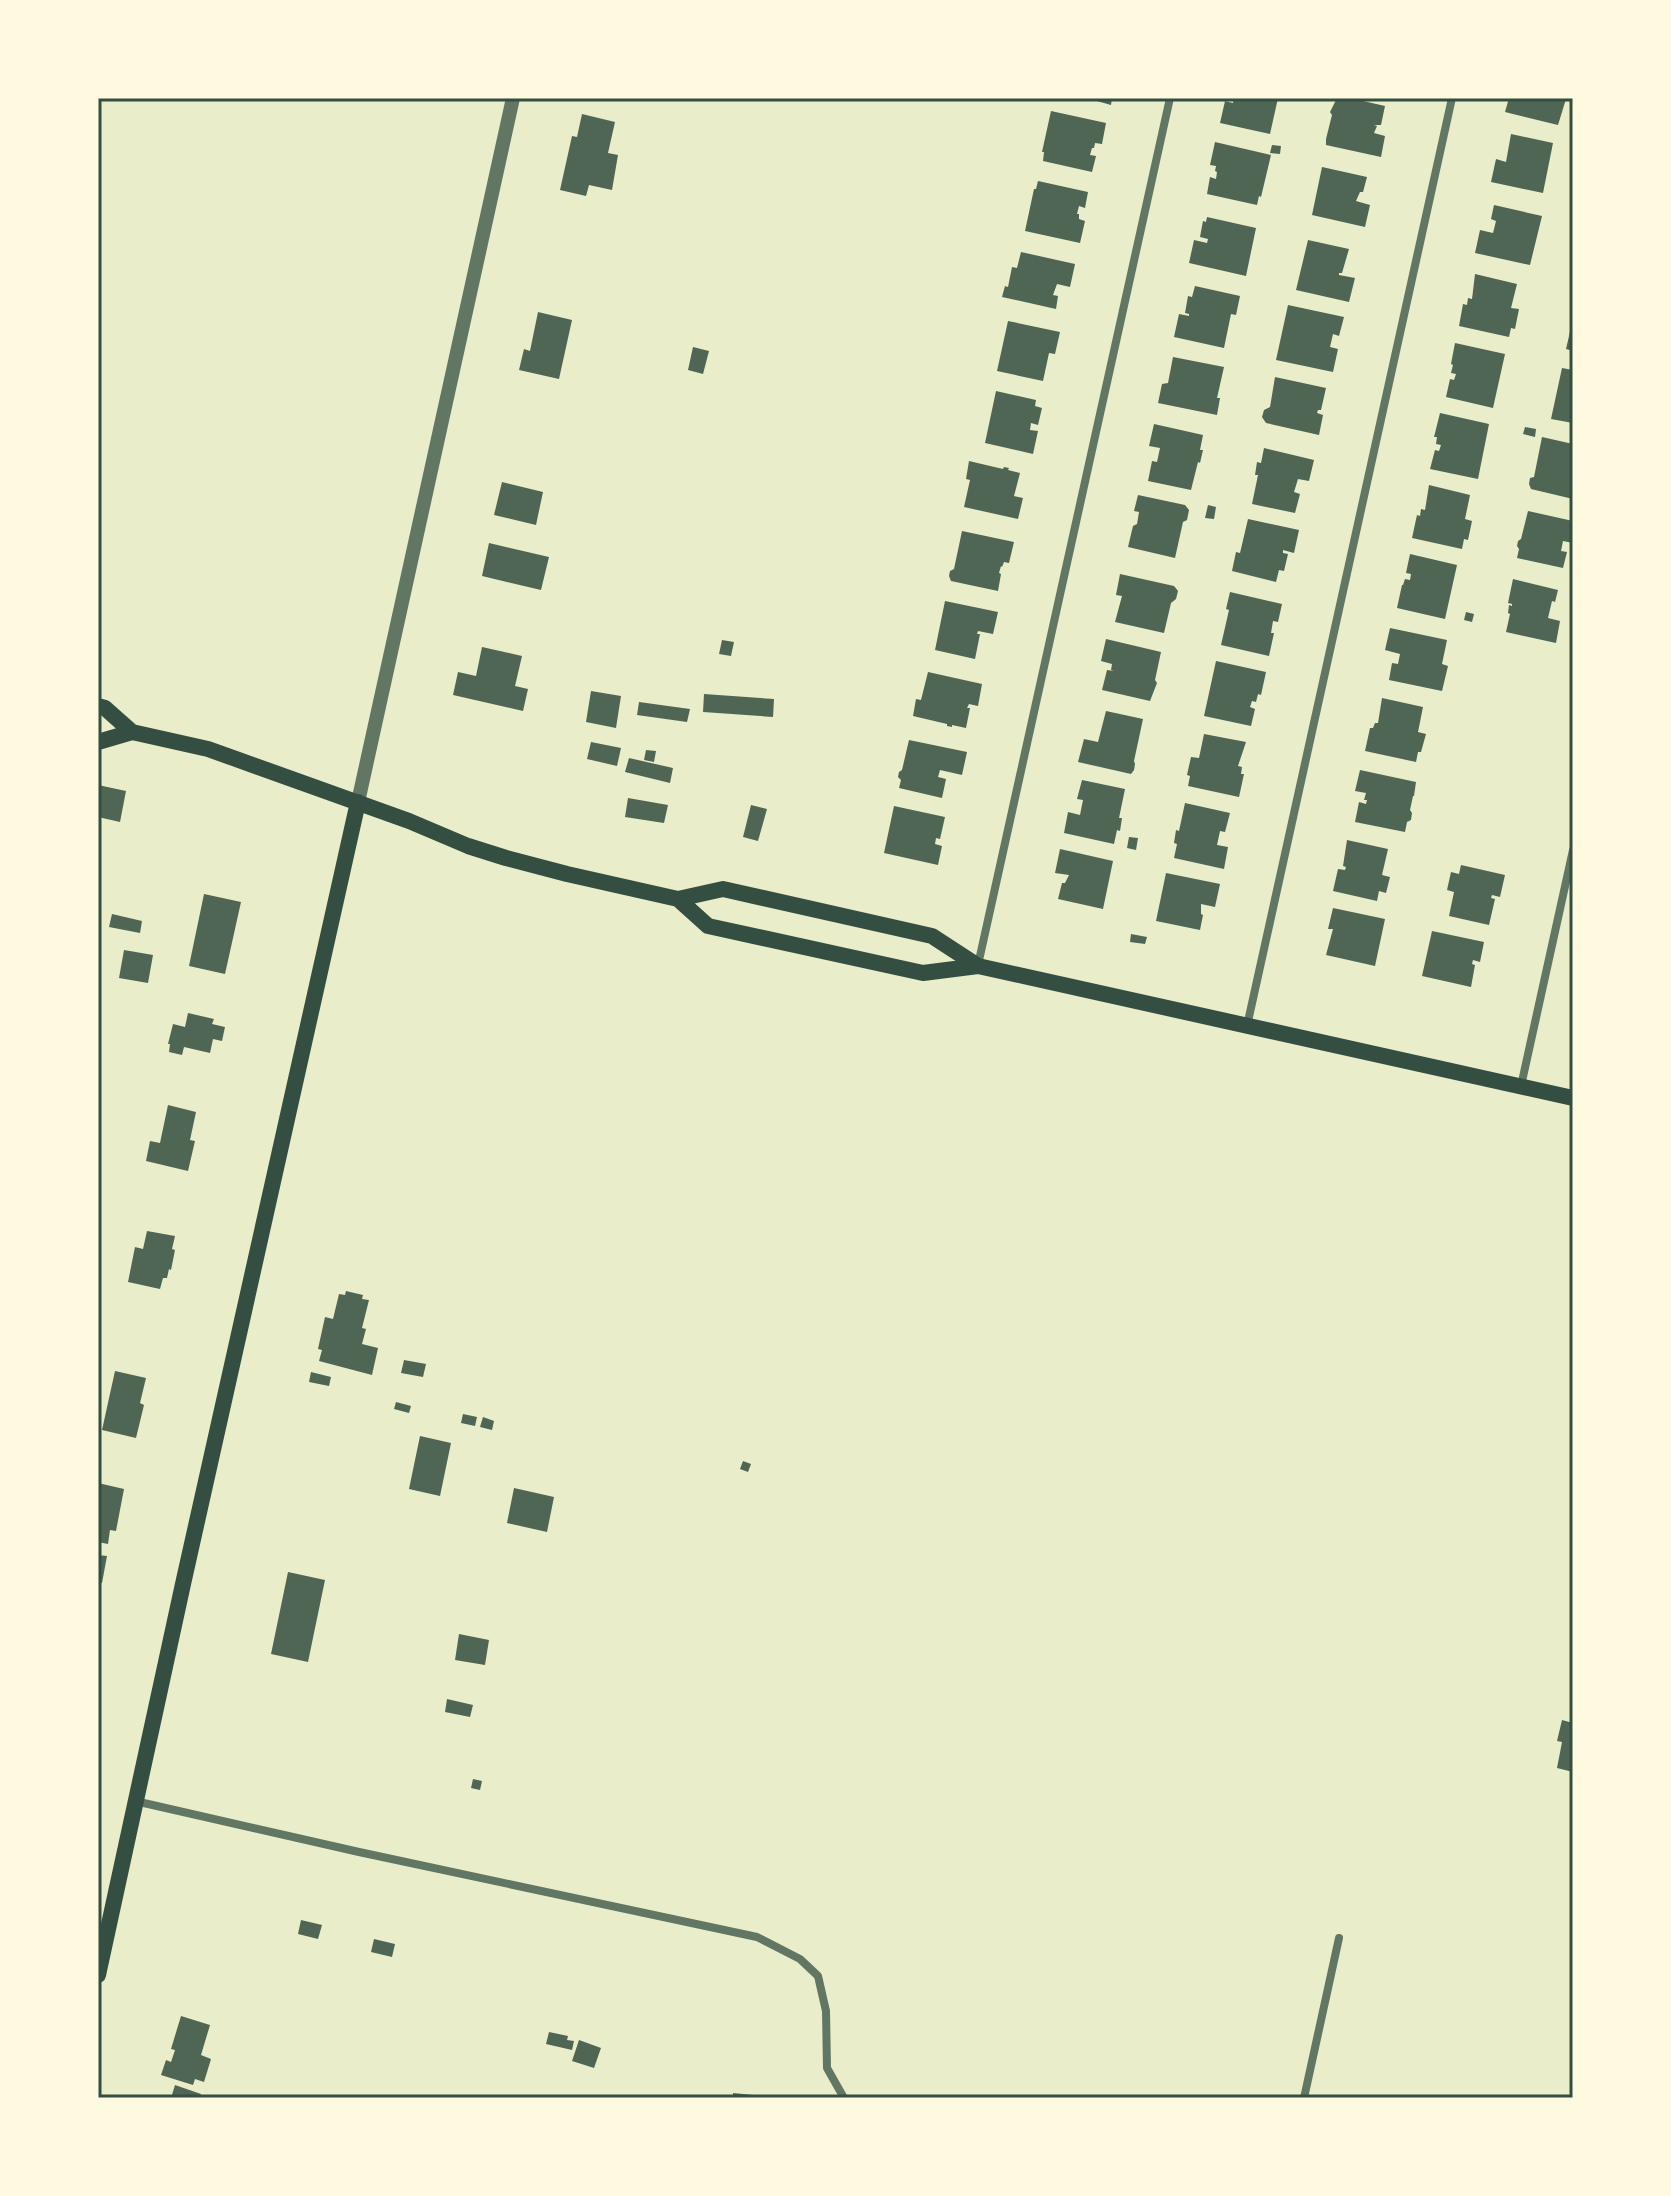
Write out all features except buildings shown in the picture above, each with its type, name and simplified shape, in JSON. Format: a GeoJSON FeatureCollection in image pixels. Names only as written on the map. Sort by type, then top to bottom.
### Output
{"type":"FeatureCollection","features":[{"type":"Feature","properties":{"kind":"main road"},"geometry":{"type":"LineString","coordinates":[[98,706],[105,708],[132,732]]}},
{"type":"Feature","properties":{"kind":"main road"},"geometry":{"type":"LineString","coordinates":[[98,742],[132,732],[208,749],[506,858],[678,899],[723,889],[932,936],[978,966]]}},
{"type":"Feature","properties":{"kind":"main road"},"geometry":{"type":"LineString","coordinates":[[98,1975],[358,802]]}},
{"type":"Feature","properties":{"kind":"main road"},"geometry":{"type":"LineString","coordinates":[[678,899],[708,926],[923,973],[978,966],[1573,1098]]}},
{"type":"Feature","properties":{"kind":"street"},"geometry":{"type":"LineString","coordinates":[[358,802],[513,98]]}},
{"type":"Feature","properties":{"kind":"street"},"geometry":{"type":"LineString","coordinates":[[978,966],[1170,98]]}},
{"type":"Feature","properties":{"kind":"street"},"geometry":{"type":"LineString","coordinates":[[1247,1026],[1452,98]]}},
{"type":"Feature","properties":{"kind":"street"},"geometry":{"type":"LineString","coordinates":[[1521,1086],[1573,850]]}},
{"type":"Feature","properties":{"kind":"street"},"geometry":{"type":"LineString","coordinates":[[135,1801],[757,1937],[800,1959],[818,1976],[826,2011],[827,2068],[844,2098]]}},
{"type":"Feature","properties":{"kind":"street"},"geometry":{"type":"LineString","coordinates":[[1304,2098],[1339,1938]]}}]}
